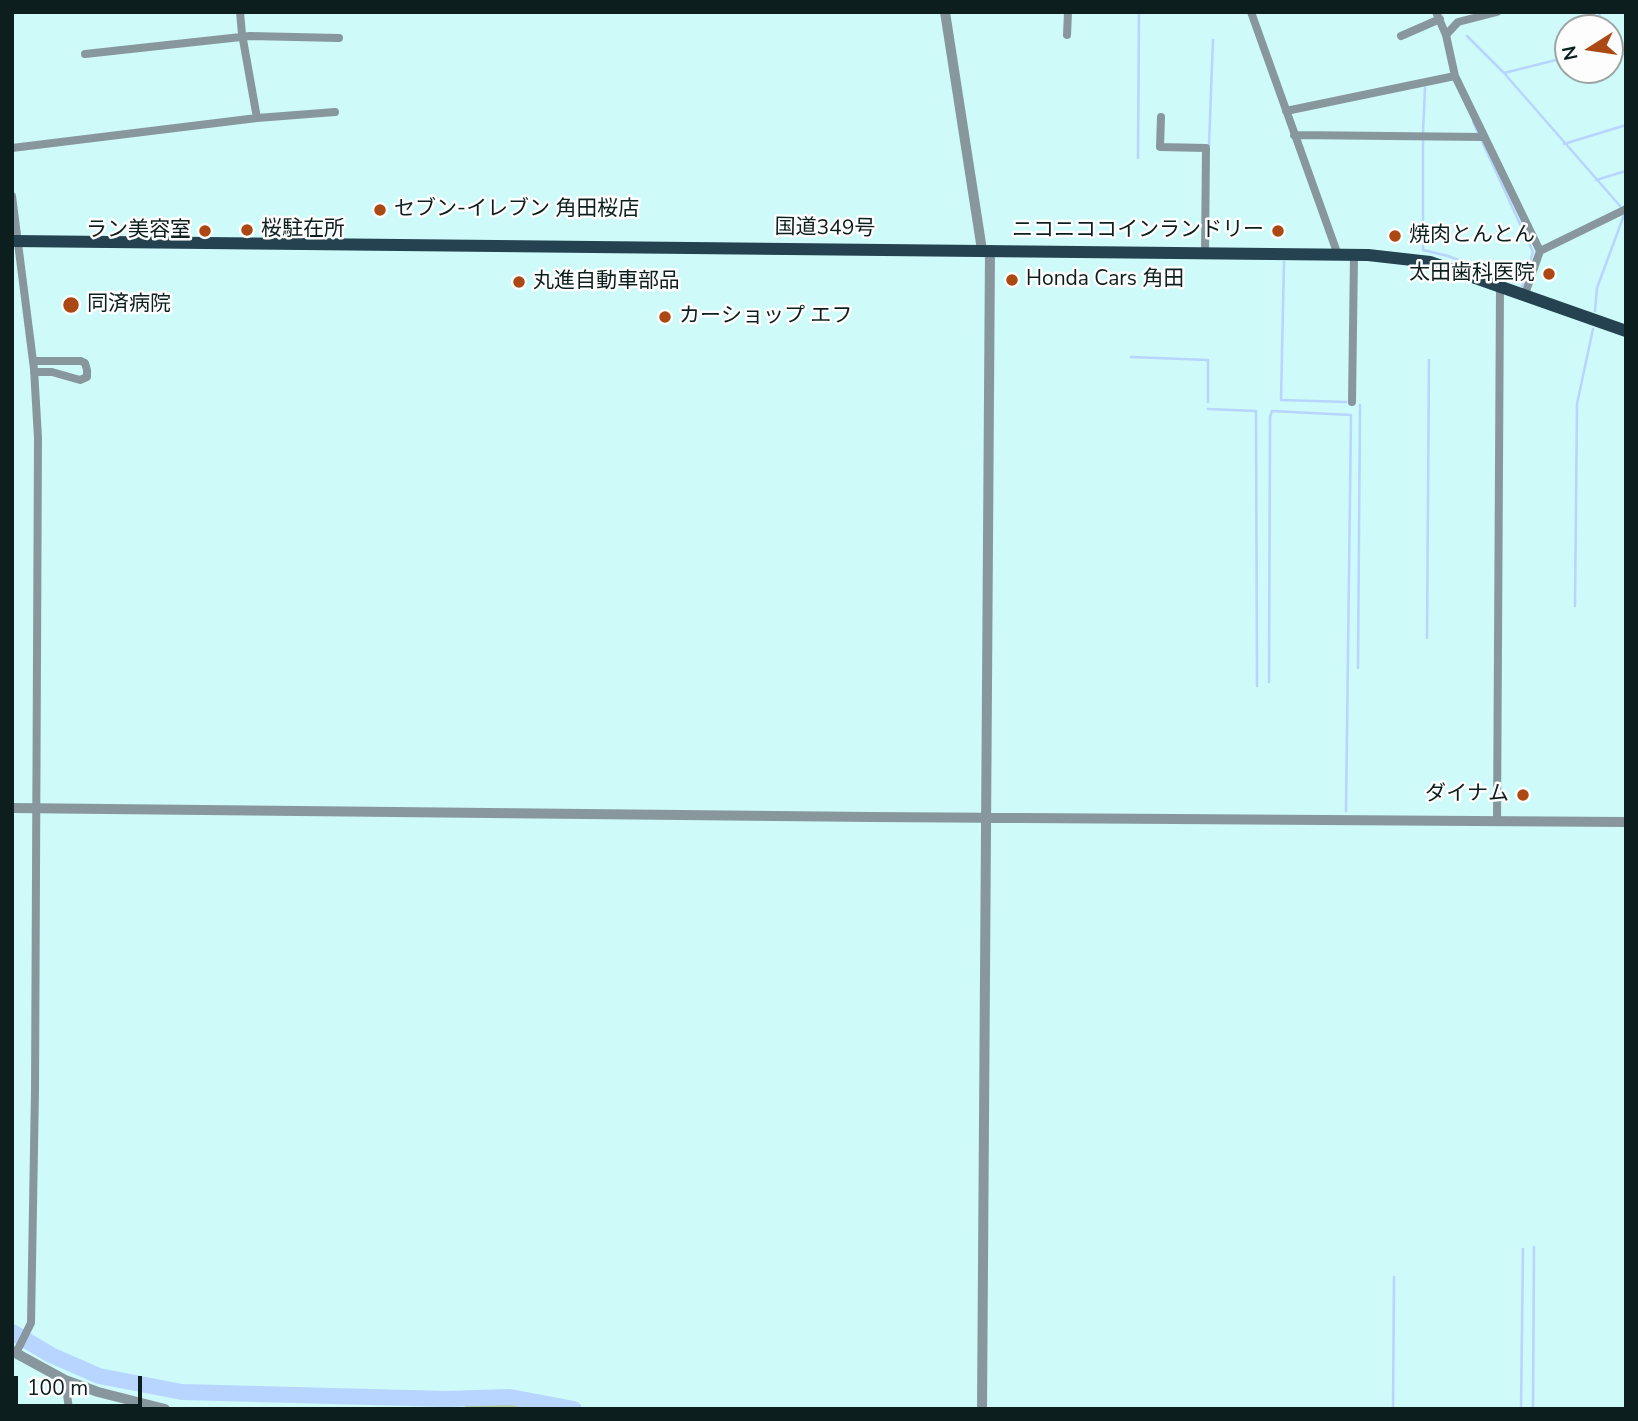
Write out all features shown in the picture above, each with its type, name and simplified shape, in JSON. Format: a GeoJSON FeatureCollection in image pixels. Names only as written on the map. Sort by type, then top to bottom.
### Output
{"type":"FeatureCollection","features":[{"type":"Feature","properties":{"kind":"highway","name":"国道349号"},"geometry":{"type":"LineString","coordinates":[[15,241],[1338,254],[1416,259],[1500,285],[1626,331]]}},
{"type":"Feature","properties":{"kind":"street"},"geometry":{"type":"LineString","coordinates":[[240,12],[257,118]]}},
{"type":"Feature","properties":{"kind":"street"},"geometry":{"type":"LineString","coordinates":[[945,12],[986,250],[987,818],[982,1409]]}},
{"type":"Feature","properties":{"kind":"street"},"geometry":{"type":"LineString","coordinates":[[1067,35],[1068,12]]}},
{"type":"Feature","properties":{"kind":"street"},"geometry":{"type":"LineString","coordinates":[[1251,12],[1338,254]]}},
{"type":"Feature","properties":{"kind":"street"},"geometry":{"type":"LineString","coordinates":[[1446,35],[1458,22],[1497,12]]}},
{"type":"Feature","properties":{"kind":"street"},"geometry":{"type":"LineString","coordinates":[[1401,36],[1438,16],[1446,35],[1455,76],[1540,251]]}},
{"type":"Feature","properties":{"kind":"street"},"geometry":{"type":"LineString","coordinates":[[85,54],[242,37],[339,38]]}},
{"type":"Feature","properties":{"kind":"street"},"geometry":{"type":"LineString","coordinates":[[1286,111],[1455,76]]}},
{"type":"Feature","properties":{"kind":"street"},"geometry":{"type":"LineString","coordinates":[[12,148],[257,118],[335,112]]}},
{"type":"Feature","properties":{"kind":"street"},"geometry":{"type":"LineString","coordinates":[[1161,117],[1160,147],[1206,148],[1205,253]]}},
{"type":"Feature","properties":{"kind":"street"},"geometry":{"type":"LineString","coordinates":[[1294,135],[1484,137]]}},
{"type":"Feature","properties":{"kind":"street"},"geometry":{"type":"LineString","coordinates":[[12,196],[15,241],[33,361],[38,438],[31,1323],[16,1350],[65,1380],[125,1401],[165,1409]]}},
{"type":"Feature","properties":{"kind":"street"},"geometry":{"type":"LineString","coordinates":[[1525,294],[1540,251],[1626,209]]}},
{"type":"Feature","properties":{"kind":"street"},"geometry":{"type":"LineString","coordinates":[[1352,402],[1354,255]]}},
{"type":"Feature","properties":{"kind":"street"},"geometry":{"type":"LineString","coordinates":[[1497,822],[1500,285]]}},
{"type":"Feature","properties":{"kind":"street"},"geometry":{"type":"LineString","coordinates":[[33,361],[81,361],[87,365],[87,377],[80,380],[52,372],[34,372]]}},
{"type":"Feature","properties":{"kind":"street"},"geometry":{"type":"LineString","coordinates":[[12,808],[1626,822]]}},
{"type":"Feature","properties":{"kind":"street"},"geometry":{"type":"LineString","coordinates":[[65,1380],[69,1409]]}},
{"type":"Feature","properties":{"kind":"green space"},"geometry":{"type":"Polygon","coordinates":[[[534,1394],[550,1409],[460,1409],[486,1396],[534,1394]]]}},
{"type":"Feature","properties":{"kind":"waterway"},"geometry":{"type":"LineString","coordinates":[[1138,158],[1139,12]]}},
{"type":"Feature","properties":{"kind":"waterway"},"geometry":{"type":"LineString","coordinates":[[1467,36],[1504,73],[1620,206]]}},
{"type":"Feature","properties":{"kind":"waterway"},"geometry":{"type":"LineString","coordinates":[[1209,145],[1213,40]]}},
{"type":"Feature","properties":{"kind":"waterway"},"geometry":{"type":"LineString","coordinates":[[1504,73],[1554,60]]}},
{"type":"Feature","properties":{"kind":"waterway"},"geometry":{"type":"LineString","coordinates":[[1423,133],[1425,88]]}},
{"type":"Feature","properties":{"kind":"waterway"},"geometry":{"type":"LineString","coordinates":[[1473,122],[1533,252],[1522,286]]}},
{"type":"Feature","properties":{"kind":"waterway"},"geometry":{"type":"LineString","coordinates":[[1564,144],[1626,125]]}},
{"type":"Feature","properties":{"kind":"waterway"},"geometry":{"type":"LineString","coordinates":[[1423,140],[1423,250],[1474,266]]}},
{"type":"Feature","properties":{"kind":"waterway"},"geometry":{"type":"LineString","coordinates":[[1596,180],[1626,171]]}},
{"type":"Feature","properties":{"kind":"waterway"},"geometry":{"type":"LineString","coordinates":[[1595,311],[1597,288],[1624,215]]}},
{"type":"Feature","properties":{"kind":"waterway"},"geometry":{"type":"LineString","coordinates":[[1284,262],[1281,400],[1346,402]]}},
{"type":"Feature","properties":{"kind":"waterway"},"geometry":{"type":"LineString","coordinates":[[1575,606],[1577,404],[1593,329]]}},
{"type":"Feature","properties":{"kind":"waterway"},"geometry":{"type":"LineString","coordinates":[[1131,357],[1208,360],[1208,402]]}},
{"type":"Feature","properties":{"kind":"waterway"},"geometry":{"type":"LineString","coordinates":[[1427,638],[1429,360]]}},
{"type":"Feature","properties":{"kind":"waterway"},"geometry":{"type":"LineString","coordinates":[[1358,668],[1360,405]]}},
{"type":"Feature","properties":{"kind":"waterway"},"geometry":{"type":"LineString","coordinates":[[1208,409],[1256,411],[1257,686]]}},
{"type":"Feature","properties":{"kind":"waterway"},"geometry":{"type":"LineString","coordinates":[[1269,682],[1270,417],[1272,411],[1351,415],[1346,811]]}},
{"type":"Feature","properties":{"kind":"waterway"},"geometry":{"type":"LineString","coordinates":[[1533,1409],[1534,1247]]}},
{"type":"Feature","properties":{"kind":"waterway"},"geometry":{"type":"LineString","coordinates":[[1521,1409],[1523,1249]]}},
{"type":"Feature","properties":{"kind":"waterway"},"geometry":{"type":"LineString","coordinates":[[1393,1409],[1394,1277]]}},
{"type":"Feature","properties":{"kind":"waterway"},"geometry":{"type":"LineString","coordinates":[[12,1332],[51,1355],[99,1376],[182,1392],[446,1399],[510,1397],[574,1409]]}},
{"type":"Feature","properties":{"kind":"place","name":"セブン-イレブン 角田桜店"},"geometry":{"type":"Point","coordinates":[380,210]}},
{"type":"Feature","properties":{"kind":"place","name":"桜駐在所"},"geometry":{"type":"Point","coordinates":[247,230]}},
{"type":"Feature","properties":{"kind":"place","name":"ラン美容室"},"geometry":{"type":"Point","coordinates":[205,231]}},
{"type":"Feature","properties":{"kind":"place","name":"ニコニココインランドリー"},"geometry":{"type":"Point","coordinates":[1278,231]}},
{"type":"Feature","properties":{"kind":"place","name":"焼肉とんとん"},"geometry":{"type":"Point","coordinates":[1395,236]}},
{"type":"Feature","properties":{"kind":"place","name":"太田歯科医院"},"geometry":{"type":"Point","coordinates":[1549,274]}},
{"type":"Feature","properties":{"kind":"place","name":"Honda Cars 角田"},"geometry":{"type":"Point","coordinates":[1012,280]}},
{"type":"Feature","properties":{"kind":"place","name":"丸進自動車部品"},"geometry":{"type":"Point","coordinates":[519,282]}},
{"type":"Feature","properties":{"kind":"place","name":"同済病院"},"geometry":{"type":"Point","coordinates":[71,305]}},
{"type":"Feature","properties":{"kind":"place","name":"カーショップ エフ"},"geometry":{"type":"Point","coordinates":[665,317]}},
{"type":"Feature","properties":{"kind":"place","name":"ダイナム"},"geometry":{"type":"Point","coordinates":[1523,795]}}]}
